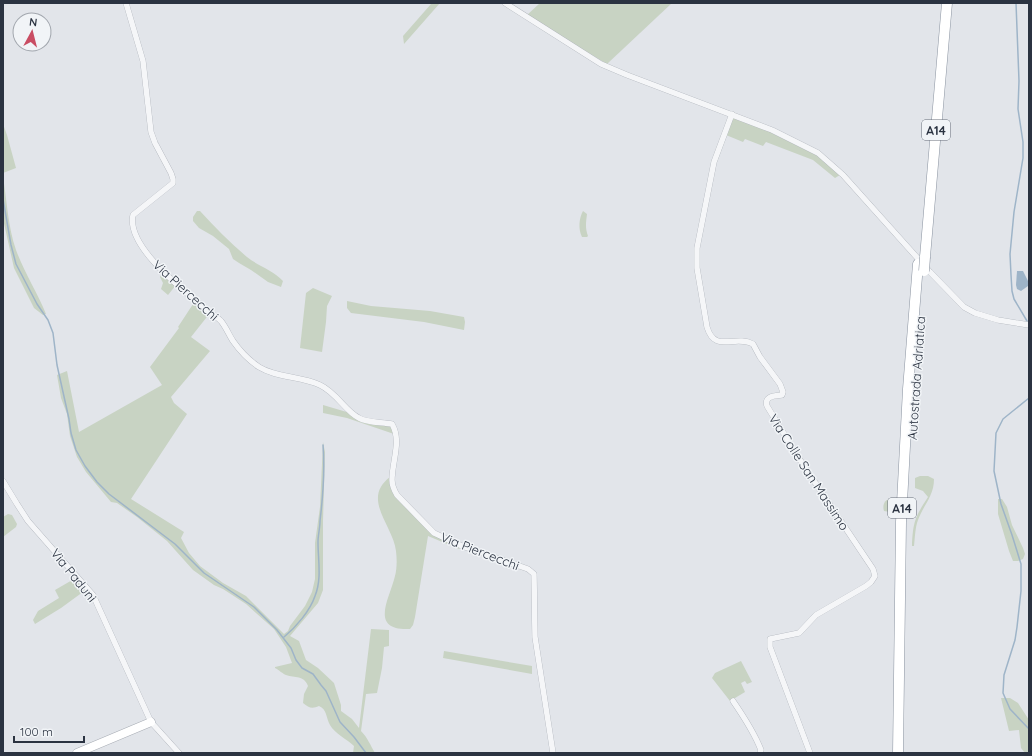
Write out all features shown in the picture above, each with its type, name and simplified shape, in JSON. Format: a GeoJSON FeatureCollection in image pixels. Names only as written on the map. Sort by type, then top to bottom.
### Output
{"type":"FeatureCollection","features":[{"type":"Feature","properties":{"kind":"highway","name":"Autostrada Adriatica"},"geometry":{"type":"LineString","coordinates":[[904,753],[906,574],[910,471],[922,262],[940,3]]}},
{"type":"Feature","properties":{"kind":"highway","name":"Autostrada Adriatica"},"geometry":{"type":"LineString","coordinates":[[898,753],[903,486],[909,383],[947,3]]}},
{"type":"Feature","properties":{"kind":"street","name":"Via Piercecchi"},"geometry":{"type":"LineString","coordinates":[[126,3],[143,61],[151,132],[155,144],[169,168],[173,179],[173,183],[133,215],[132,220],[135,234],[146,252],[163,272],[220,320],[234,343],[260,367],[272,373],[321,385],[333,392],[359,418],[392,424],[395,429],[396,439],[392,480],[393,487],[397,495],[434,533],[462,546],[528,569],[534,574],[535,638],[552,753]]}},
{"type":"Feature","properties":{"kind":"street"},"geometry":{"type":"LineString","coordinates":[[505,3],[601,64],[772,130],[818,153],[843,175],[930,272],[964,307],[975,313],[998,320],[1029,325]]}},
{"type":"Feature","properties":{"kind":"street","name":"Via Colle San Massimo"},"geometry":{"type":"LineString","coordinates":[[732,114],[714,162],[697,248],[697,268],[709,334],[714,340],[718,341],[745,341],[753,344],[760,357],[780,384],[783,392],[782,395],[769,397],[766,402],[767,406],[800,460],[873,569],[875,576],[872,582],[866,586],[816,615],[799,633],[770,639],[770,647],[810,753]]}},
{"type":"Feature","properties":{"kind":"street","name":"Via Paduni"},"geometry":{"type":"LineString","coordinates":[[3,481],[28,521],[93,595],[151,722],[179,753]]}},
{"type":"Feature","properties":{"kind":"street"},"geometry":{"type":"LineString","coordinates":[[733,701],[749,724],[761,750],[760,753]]}},
{"type":"Feature","properties":{"kind":"street"},"geometry":{"type":"LineString","coordinates":[[77,753],[151,722]]}},
{"type":"Feature","properties":{"kind":"green space"},"geometry":{"type":"Polygon","coordinates":[[[429,3],[440,3],[404,44],[403,36],[431,4],[429,3]]]}},
{"type":"Feature","properties":{"kind":"green space"},"geometry":{"type":"Polygon","coordinates":[[[540,3],[672,3],[607,64],[526,16],[540,3]]]}},
{"type":"Feature","properties":{"kind":"green space"},"geometry":{"type":"Polygon","coordinates":[[[732,116],[815,153],[840,175],[835,178],[813,160],[766,142],[763,146],[745,139],[743,142],[726,135],[732,116]]]}},
{"type":"Feature","properties":{"kind":"green space"},"geometry":{"type":"Polygon","coordinates":[[[3,124],[16,168],[3,173],[3,124]]]}},
{"type":"Feature","properties":{"kind":"green space"},"geometry":{"type":"Polygon","coordinates":[[[3,177],[13,241],[46,314],[43,315],[34,308],[14,268],[3,219],[3,177]]]}},
{"type":"Feature","properties":{"kind":"green space"},"geometry":{"type":"Polygon","coordinates":[[[197,211],[200,211],[247,257],[279,277],[283,281],[281,287],[268,282],[233,259],[229,249],[213,236],[199,228],[193,221],[193,217],[197,211]]]}},
{"type":"Feature","properties":{"kind":"green space"},"geometry":{"type":"Polygon","coordinates":[[[583,211],[587,214],[587,237],[582,237],[580,231],[580,220],[583,211]]]}},
{"type":"Feature","properties":{"kind":"green space"},"geometry":{"type":"Polygon","coordinates":[[[162,273],[176,285],[168,295],[161,289],[163,283],[160,277],[162,273]]]}},
{"type":"Feature","properties":{"kind":"green space"},"geometry":{"type":"Polygon","coordinates":[[[313,288],[332,296],[327,306],[322,352],[300,348],[306,293],[313,288]]]}},
{"type":"Feature","properties":{"kind":"green space"},"geometry":{"type":"Polygon","coordinates":[[[195,301],[210,313],[191,337],[210,351],[171,397],[174,403],[187,414],[131,499],[184,532],[181,538],[189,553],[200,566],[223,583],[246,596],[284,634],[288,631],[305,606],[312,592],[315,579],[315,543],[320,507],[323,442],[325,452],[323,590],[318,603],[290,636],[299,641],[306,660],[318,668],[334,683],[341,705],[341,711],[352,719],[359,728],[371,629],[389,630],[389,646],[384,647],[377,693],[366,694],[361,731],[375,753],[353,753],[354,746],[332,728],[322,707],[319,706],[311,708],[303,703],[304,694],[308,686],[306,682],[302,678],[289,676],[275,668],[292,663],[286,647],[274,629],[246,604],[214,585],[193,570],[167,541],[137,517],[117,503],[111,502],[86,472],[77,457],[70,436],[67,414],[61,398],[57,375],[67,371],[79,432],[162,385],[150,367],[179,328],[178,327],[195,301]]]}},
{"type":"Feature","properties":{"kind":"green space"},"geometry":{"type":"Polygon","coordinates":[[[347,301],[371,306],[430,311],[464,317],[464,330],[424,322],[351,313],[347,308],[347,301]]]}},
{"type":"Feature","properties":{"kind":"green space"},"geometry":{"type":"Polygon","coordinates":[[[323,405],[350,413],[353,416],[391,424],[394,434],[347,418],[323,413],[323,405]]]}},
{"type":"Feature","properties":{"kind":"green space"},"geometry":{"type":"Polygon","coordinates":[[[920,476],[928,476],[934,479],[934,485],[931,495],[920,514],[914,546],[912,546],[913,531],[916,520],[928,497],[923,491],[915,488],[915,478],[920,476]]]}},
{"type":"Feature","properties":{"kind":"green space"},"geometry":{"type":"Polygon","coordinates":[[[390,477],[391,487],[433,533],[461,546],[459,549],[428,536],[415,617],[413,625],[410,629],[397,628],[389,625],[385,619],[386,603],[396,573],[397,557],[394,541],[378,503],[378,494],[382,485],[390,477]]]}},
{"type":"Feature","properties":{"kind":"green space"},"geometry":{"type":"Polygon","coordinates":[[[891,498],[894,501],[895,507],[890,512],[884,511],[884,503],[891,498]]]}},
{"type":"Feature","properties":{"kind":"green space"},"geometry":{"type":"Polygon","coordinates":[[[998,499],[1002,499],[1007,507],[1012,525],[1025,554],[1023,559],[1018,561],[1013,561],[1009,551],[998,514],[998,499]]]}},
{"type":"Feature","properties":{"kind":"green space"},"geometry":{"type":"Polygon","coordinates":[[[8,514],[12,515],[17,524],[16,527],[3,537],[3,517],[8,514]]]}},
{"type":"Feature","properties":{"kind":"green space"},"geometry":{"type":"Polygon","coordinates":[[[74,579],[77,579],[87,589],[61,608],[35,624],[33,620],[38,611],[59,598],[55,590],[74,579]]]}},
{"type":"Feature","properties":{"kind":"green space"},"geometry":{"type":"Polygon","coordinates":[[[444,651],[532,666],[532,674],[443,658],[444,651]]]}},
{"type":"Feature","properties":{"kind":"green space"},"geometry":{"type":"Polygon","coordinates":[[[741,661],[752,682],[747,684],[745,681],[741,683],[745,692],[730,701],[712,678],[715,673],[741,661]]]}},
{"type":"Feature","properties":{"kind":"green space"},"geometry":{"type":"Polygon","coordinates":[[[1001,698],[1010,698],[1018,703],[1029,720],[1029,753],[1025,753],[1021,748],[1019,730],[1009,731],[1001,698]]]}},
{"type":"Feature","properties":{"kind":"water"},"geometry":{"type":"Polygon","coordinates":[[[1017,271],[1023,271],[1028,281],[1028,286],[1021,291],[1017,289],[1016,285],[1017,271]]]}},
{"type":"Feature","properties":{"kind":"waterway"},"geometry":{"type":"LineString","coordinates":[[1016,3],[1019,81],[1018,109],[1023,142],[1023,158],[1014,212],[1010,254],[1012,291],[1014,299],[1027,321]]}},
{"type":"Feature","properties":{"kind":"waterway"},"geometry":{"type":"LineString","coordinates":[[3,199],[16,264],[37,304],[48,320],[53,333],[57,365],[71,433],[76,450],[85,466],[97,482],[109,494],[175,544],[204,573],[254,607],[277,630],[291,648],[296,660],[302,668],[313,674],[326,691],[340,722],[366,753]]}},
{"type":"Feature","properties":{"kind":"waterway"},"geometry":{"type":"LineString","coordinates":[[1029,398],[1003,419],[996,433],[994,471],[1001,504],[1021,564],[1021,591],[1017,627],[1015,640],[1004,675],[1003,693],[1010,709],[1029,729]]}},
{"type":"Feature","properties":{"kind":"waterway"},"geometry":{"type":"LineString","coordinates":[[284,637],[298,624],[306,613],[313,602],[317,590],[319,576],[318,539],[324,464],[323,445]]}}]}
